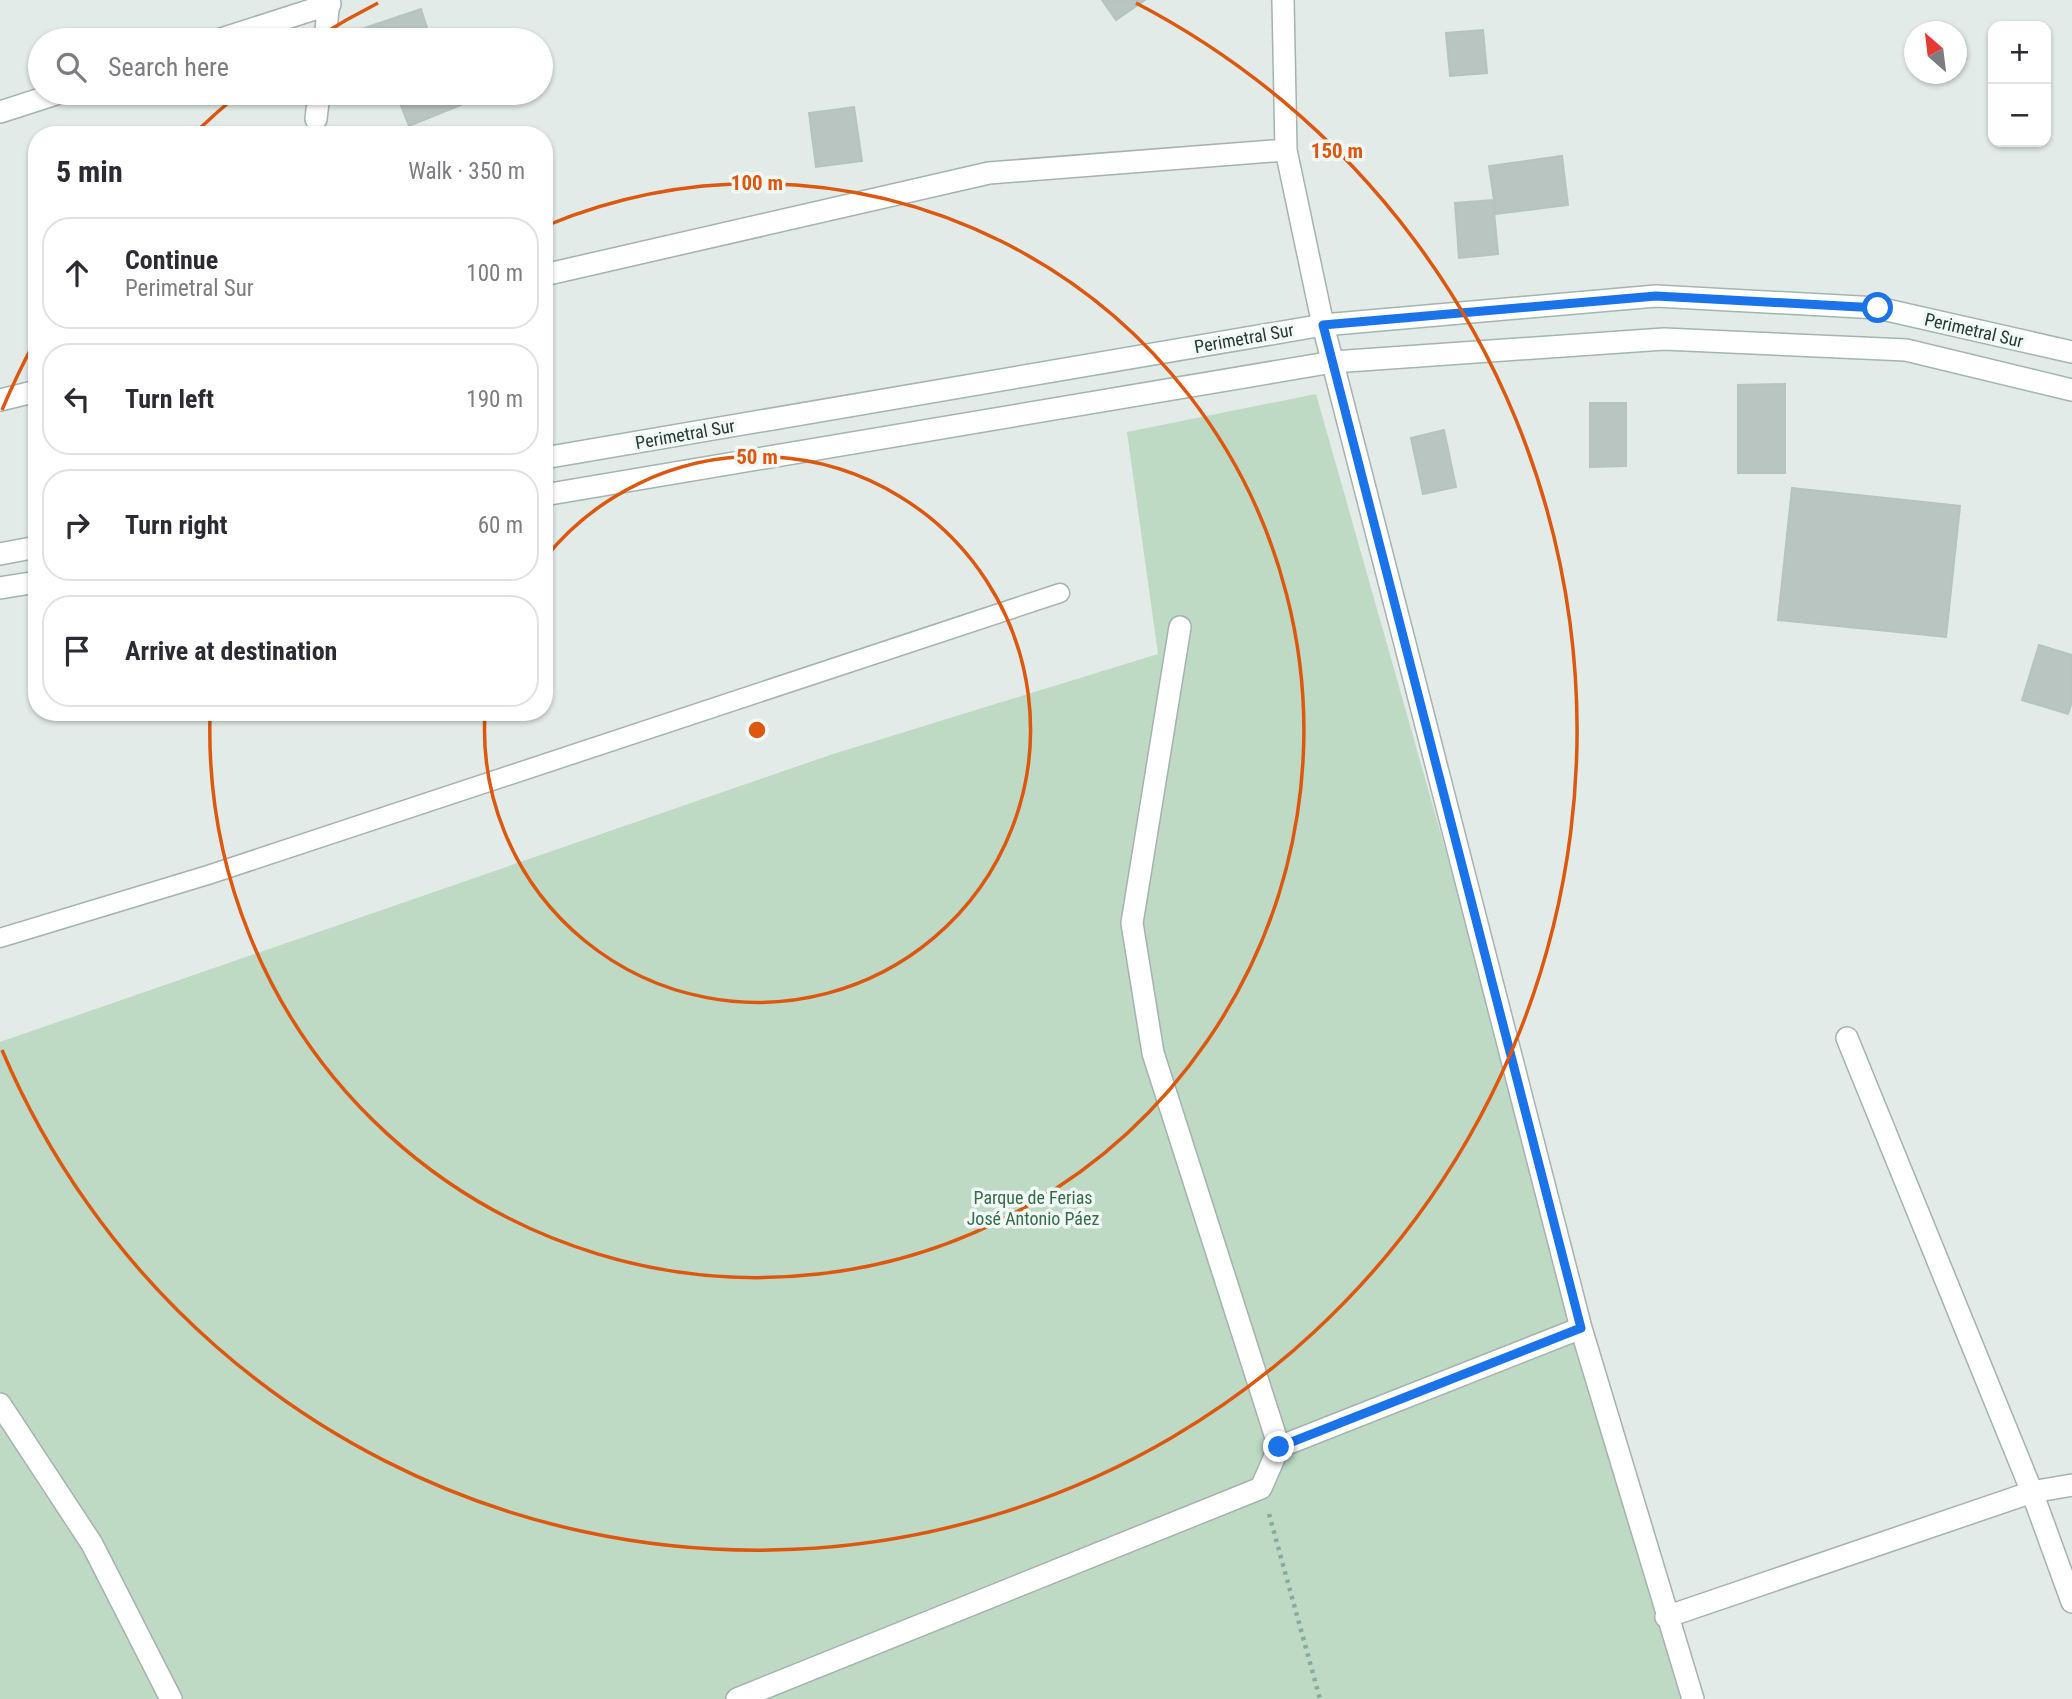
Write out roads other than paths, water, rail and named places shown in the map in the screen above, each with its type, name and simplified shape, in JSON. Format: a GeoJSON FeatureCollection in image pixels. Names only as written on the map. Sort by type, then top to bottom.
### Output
{"type":"FeatureCollection","features":[{"type":"Feature","properties":{"kind":"street"},"geometry":{"type":"LineString","coordinates":[[1283,0],[1286,150],[1323,325],[1581,1328],[1666,1617],[1693,1699]]}},
{"type":"Feature","properties":{"kind":"street"},"geometry":{"type":"LineString","coordinates":[[253,28],[329,2],[326,28]]}},
{"type":"Feature","properties":{"kind":"street"},"geometry":{"type":"LineString","coordinates":[[0,112],[28,103]]}},
{"type":"Feature","properties":{"kind":"street"},"geometry":{"type":"LineString","coordinates":[[316,118],[318,105]]}},
{"type":"Feature","properties":{"kind":"street"},"geometry":{"type":"LineString","coordinates":[[553,273],[989,173],[1286,150]]}},
{"type":"Feature","properties":{"kind":"street","name":"Perimetral Sur"},"geometry":{"type":"LineString","coordinates":[[553,456],[1323,325],[1656,296],[1878,308],[2072,352]]}},
{"type":"Feature","properties":{"kind":"street","name":"Perimetral Sur"},"geometry":{"type":"LineString","coordinates":[[553,493],[1333,362],[1664,340],[1906,350],[2072,390]]}},
{"type":"Feature","properties":{"kind":"street"},"geometry":{"type":"LineString","coordinates":[[0,400],[28,393]]}},
{"type":"Feature","properties":{"kind":"street"},"geometry":{"type":"LineString","coordinates":[[0,554],[28,549]]}},
{"type":"Feature","properties":{"kind":"street"},"geometry":{"type":"LineString","coordinates":[[0,588],[28,583]]}},
{"type":"Feature","properties":{"kind":"street"},"geometry":{"type":"LineString","coordinates":[[737,1699],[1261,1488],[1279,1447],[1153,1053],[1132,923],[1180,627]]}},
{"type":"Feature","properties":{"kind":"street"},"geometry":{"type":"LineString","coordinates":[[1847,1038],[2032,1492],[2072,1602]]}},
{"type":"Feature","properties":{"kind":"street"},"geometry":{"type":"LineString","coordinates":[[1279,1447],[1581,1328]]}},
{"type":"Feature","properties":{"kind":"street"},"geometry":{"type":"LineString","coordinates":[[0,1404],[92,1544],[171,1699]]}},
{"type":"Feature","properties":{"kind":"street"},"geometry":{"type":"LineString","coordinates":[[1666,1617],[2032,1492],[2072,1485]]}},
{"type":"Feature","properties":{"kind":"lane"},"geometry":{"type":"LineString","coordinates":[[0,938],[221,870],[1060,593]]}},
{"type":"Feature","properties":{"kind":"park label","name":"Parque de Ferias José Antonio Páez"},"geometry":{"type":"Point","coordinates":[1033,1207]}}]}
